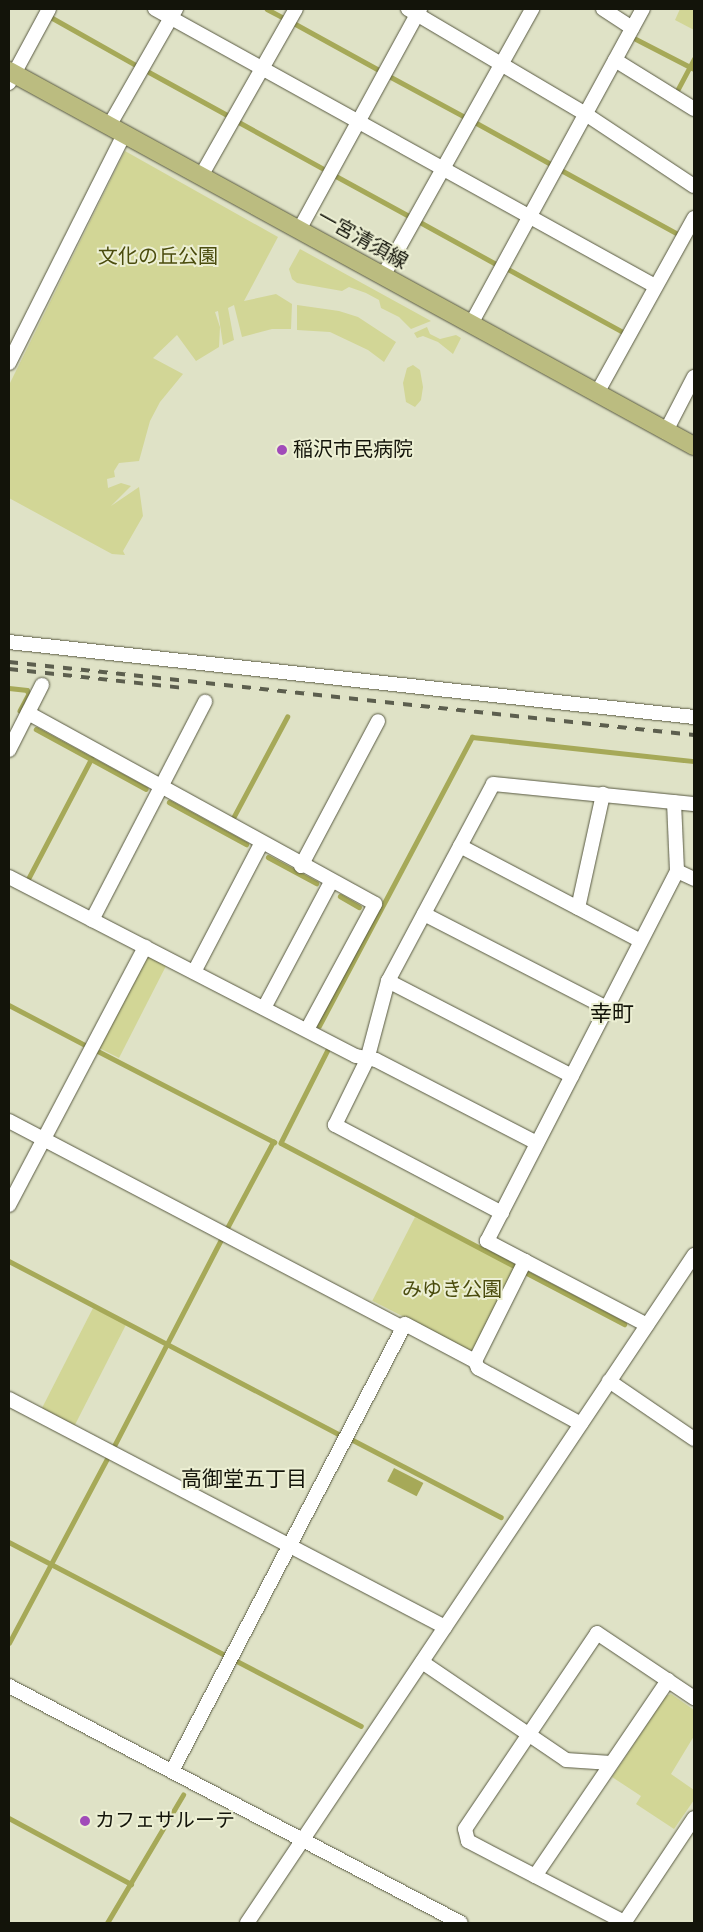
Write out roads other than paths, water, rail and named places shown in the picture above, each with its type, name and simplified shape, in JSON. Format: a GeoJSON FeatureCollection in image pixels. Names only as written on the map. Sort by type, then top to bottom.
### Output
{"type":"FeatureCollection","features":[{"type":"Feature","properties":{"kind":"main road","name":"一宮清須線"},"geometry":{"type":"LineString","coordinates":[[10,76],[116,130],[694,446]]}},
{"type":"Feature","properties":{"kind":"street"},"geometry":{"type":"LineString","coordinates":[[10,76],[49,9]]}},
{"type":"Feature","properties":{"kind":"street"},"geometry":{"type":"LineString","coordinates":[[154,9],[173,13],[262,68],[655,286]]}},
{"type":"Feature","properties":{"kind":"street"},"geometry":{"type":"LineString","coordinates":[[201,176],[296,9]]}},
{"type":"Feature","properties":{"kind":"street"},"geometry":{"type":"LineString","coordinates":[[383,276],[532,9]]}},
{"type":"Feature","properties":{"kind":"street"},"geometry":{"type":"LineString","coordinates":[[603,9],[632,28]]}},
{"type":"Feature","properties":{"kind":"street"},"geometry":{"type":"LineString","coordinates":[[471,324],[643,9]]}},
{"type":"Feature","properties":{"kind":"street"},"geometry":{"type":"LineString","coordinates":[[299,230],[358,122],[415,10],[586,115],[694,186]]}},
{"type":"Feature","properties":{"kind":"street"},"geometry":{"type":"LineString","coordinates":[[9,363],[15,335],[173,13]]}},
{"type":"Feature","properties":{"kind":"street"},"geometry":{"type":"LineString","coordinates":[[615,60],[694,109]]}},
{"type":"Feature","properties":{"kind":"street"},"geometry":{"type":"LineString","coordinates":[[597,393],[694,218]]}},
{"type":"Feature","properties":{"kind":"street"},"geometry":{"type":"LineString","coordinates":[[666,431],[694,378]]}},
{"type":"Feature","properties":{"kind":"street"},"geometry":{"type":"LineString","coordinates":[[9,642],[694,717]]}},
{"type":"Feature","properties":{"kind":"street"},"geometry":{"type":"LineString","coordinates":[[9,750],[42,685]]}},
{"type":"Feature","properties":{"kind":"street"},"geometry":{"type":"LineString","coordinates":[[92,920],[163,788],[205,702]]}},
{"type":"Feature","properties":{"kind":"street"},"geometry":{"type":"LineString","coordinates":[[28,713],[261,844],[375,904],[306,1030]]}},
{"type":"Feature","properties":{"kind":"street"},"geometry":{"type":"LineString","coordinates":[[301,866],[378,721]]}},
{"type":"Feature","properties":{"kind":"street"},"geometry":{"type":"LineString","coordinates":[[502,1213],[335,1125],[367,1060],[388,981],[493,784],[694,804]]}},
{"type":"Feature","properties":{"kind":"street"},"geometry":{"type":"LineString","coordinates":[[578,908],[603,794]]}},
{"type":"Feature","properties":{"kind":"street"},"geometry":{"type":"LineString","coordinates":[[647,1325],[487,1241],[677,871],[674,802]]}},
{"type":"Feature","properties":{"kind":"street"},"geometry":{"type":"LineString","coordinates":[[194,972],[261,844]]}},
{"type":"Feature","properties":{"kind":"street"},"geometry":{"type":"LineString","coordinates":[[460,846],[641,941]]}},
{"type":"Feature","properties":{"kind":"street"},"geometry":{"type":"LineString","coordinates":[[677,871],[694,879]]}},
{"type":"Feature","properties":{"kind":"street"},"geometry":{"type":"LineString","coordinates":[[9,877],[306,1030],[367,1060],[376,1060],[538,1143]]}},
{"type":"Feature","properties":{"kind":"street"},"geometry":{"type":"LineString","coordinates":[[264,1008],[331,882]]}},
{"type":"Feature","properties":{"kind":"street"},"geometry":{"type":"LineString","coordinates":[[424,914],[607,1008]]}},
{"type":"Feature","properties":{"kind":"street"},"geometry":{"type":"LineString","coordinates":[[9,1205],[145,947]]}},
{"type":"Feature","properties":{"kind":"street"},"geometry":{"type":"LineString","coordinates":[[388,981],[572,1076]]}},
{"type":"Feature","properties":{"kind":"street"},"geometry":{"type":"LineString","coordinates":[[9,1121],[404,1328]]}},
{"type":"Feature","properties":{"kind":"street"},"geometry":{"type":"LineString","coordinates":[[247,1923],[694,1255]]}},
{"type":"Feature","properties":{"kind":"street"},"geometry":{"type":"LineString","coordinates":[[475,1360],[525,1261]]}},
{"type":"Feature","properties":{"kind":"street"},"geometry":{"type":"LineString","coordinates":[[172,1771],[405,1324],[475,1360],[478,1368],[580,1424]]}},
{"type":"Feature","properties":{"kind":"street"},"geometry":{"type":"LineString","coordinates":[[609,1382],[694,1439]]}},
{"type":"Feature","properties":{"kind":"street"},"geometry":{"type":"LineString","coordinates":[[9,1399],[445,1627]]}},
{"type":"Feature","properties":{"kind":"street"},"geometry":{"type":"LineString","coordinates":[[694,1698],[597,1633],[465,1829],[468,1842],[625,1923],[694,1818]]}},
{"type":"Feature","properties":{"kind":"street"},"geometry":{"type":"LineString","coordinates":[[422,1662],[528,1736],[566,1760],[611,1763]]}},
{"type":"Feature","properties":{"kind":"street"},"geometry":{"type":"LineString","coordinates":[[534,1876],[668,1680]]}},
{"type":"Feature","properties":{"kind":"street"},"geometry":{"type":"LineString","coordinates":[[9,1686],[460,1923]]}},
{"type":"Feature","properties":{"kind":"waterway"},"geometry":{"type":"LineString","coordinates":[[267,9],[284,18]]}},
{"type":"Feature","properties":{"kind":"waterway"},"geometry":{"type":"LineString","coordinates":[[49,16],[136,65]]}},
{"type":"Feature","properties":{"kind":"waterway"},"geometry":{"type":"LineString","coordinates":[[292,22],[379,70]]}},
{"type":"Feature","properties":{"kind":"waterway"},"geometry":{"type":"LineString","coordinates":[[636,39],[694,69]]}},
{"type":"Feature","properties":{"kind":"waterway"},"geometry":{"type":"LineString","coordinates":[[678,89],[694,59]]}},
{"type":"Feature","properties":{"kind":"waterway"},"geometry":{"type":"LineString","coordinates":[[149,72],[229,116]]}},
{"type":"Feature","properties":{"kind":"waterway"},"geometry":{"type":"LineString","coordinates":[[391,77],[465,117]]}},
{"type":"Feature","properties":{"kind":"waterway"},"geometry":{"type":"LineString","coordinates":[[237,121],[322,168]]}},
{"type":"Feature","properties":{"kind":"waterway"},"geometry":{"type":"LineString","coordinates":[[473,121],[551,164]]}},
{"type":"Feature","properties":{"kind":"waterway"},"geometry":{"type":"LineString","coordinates":[[563,171],[678,234]]}},
{"type":"Feature","properties":{"kind":"waterway"},"geometry":{"type":"LineString","coordinates":[[336,176],[411,217]]}},
{"type":"Feature","properties":{"kind":"waterway"},"geometry":{"type":"LineString","coordinates":[[420,222],[496,264]]}},
{"type":"Feature","properties":{"kind":"waterway"},"geometry":{"type":"LineString","coordinates":[[508,269],[623,332]]}},
{"type":"Feature","properties":{"kind":"waterway"},"geometry":{"type":"LineString","coordinates":[[9,688],[27,690],[29,694],[20,711]]}},
{"type":"Feature","properties":{"kind":"waterway"},"geometry":{"type":"LineString","coordinates":[[232,820],[287,717]]}},
{"type":"Feature","properties":{"kind":"waterway"},"geometry":{"type":"LineString","coordinates":[[36,729],[146,789]]}},
{"type":"Feature","properties":{"kind":"waterway"},"geometry":{"type":"LineString","coordinates":[[319,1026],[472,737],[694,761]]}},
{"type":"Feature","properties":{"kind":"waterway"},"geometry":{"type":"LineString","coordinates":[[27,881],[91,759]]}},
{"type":"Feature","properties":{"kind":"waterway"},"geometry":{"type":"LineString","coordinates":[[169,802],[246,844]]}},
{"type":"Feature","properties":{"kind":"waterway"},"geometry":{"type":"LineString","coordinates":[[268,857],[316,883]]}},
{"type":"Feature","properties":{"kind":"waterway"},"geometry":{"type":"LineString","coordinates":[[340,896],[359,907]]}},
{"type":"Feature","properties":{"kind":"waterway"},"geometry":{"type":"LineString","coordinates":[[9,1005],[87,1046]]}},
{"type":"Feature","properties":{"kind":"waterway"},"geometry":{"type":"LineString","coordinates":[[94,1049],[274,1142]]}},
{"type":"Feature","properties":{"kind":"waterway"},"geometry":{"type":"LineString","coordinates":[[328,1050],[281,1143],[514,1266]]}},
{"type":"Feature","properties":{"kind":"waterway"},"geometry":{"type":"LineString","coordinates":[[226,1230],[273,1142]]}},
{"type":"Feature","properties":{"kind":"waterway"},"geometry":{"type":"LineString","coordinates":[[113,1448],[222,1238]]}},
{"type":"Feature","properties":{"kind":"waterway"},"geometry":{"type":"LineString","coordinates":[[9,1261],[342,1436]]}},
{"type":"Feature","properties":{"kind":"waterway"},"geometry":{"type":"LineString","coordinates":[[527,1273],[624,1324]]}},
{"type":"Feature","properties":{"kind":"waterway"},"geometry":{"type":"LineString","coordinates":[[351,1439],[501,1517]]}},
{"type":"Feature","properties":{"kind":"waterway"},"geometry":{"type":"LineString","coordinates":[[9,1643],[108,1457]]}},
{"type":"Feature","properties":{"kind":"waterway"},"geometry":{"type":"LineString","coordinates":[[9,1542],[227,1656]]}},
{"type":"Feature","properties":{"kind":"waterway"},"geometry":{"type":"LineString","coordinates":[[235,1660],[361,1726]]}},
{"type":"Feature","properties":{"kind":"waterway"},"geometry":{"type":"LineString","coordinates":[[107,1923],[183,1795]]}},
{"type":"Feature","properties":{"kind":"waterway"},"geometry":{"type":"LineString","coordinates":[[9,1818],[131,1884]]}},
{"type":"Feature","properties":{"kind":"railway"},"geometry":{"type":"LineString","coordinates":[[9,662],[694,735]]}},
{"type":"Feature","properties":{"kind":"railway"},"geometry":{"type":"LineString","coordinates":[[9,669],[185,688]]}},
{"type":"Feature","properties":{"kind":"place","name":"稲沢市民病院"},"geometry":{"type":"Point","coordinates":[282,450]}},
{"type":"Feature","properties":{"kind":"place","name":"カフェサルーテ"},"geometry":{"type":"Point","coordinates":[85,1821]}},
{"type":"Feature","properties":{"kind":"district","name":"幸町"},"geometry":{"type":"Point","coordinates":[612,1015]}},
{"type":"Feature","properties":{"kind":"district","name":"高御堂五丁目"},"geometry":{"type":"Point","coordinates":[244,1480]}},
{"type":"Feature","properties":{"kind":"park label","name":"文化の丘公園"},"geometry":{"type":"Point","coordinates":[158,257]}},
{"type":"Feature","properties":{"kind":"park label","name":"みゆき公園"},"geometry":{"type":"Point","coordinates":[452,1290]}}]}
